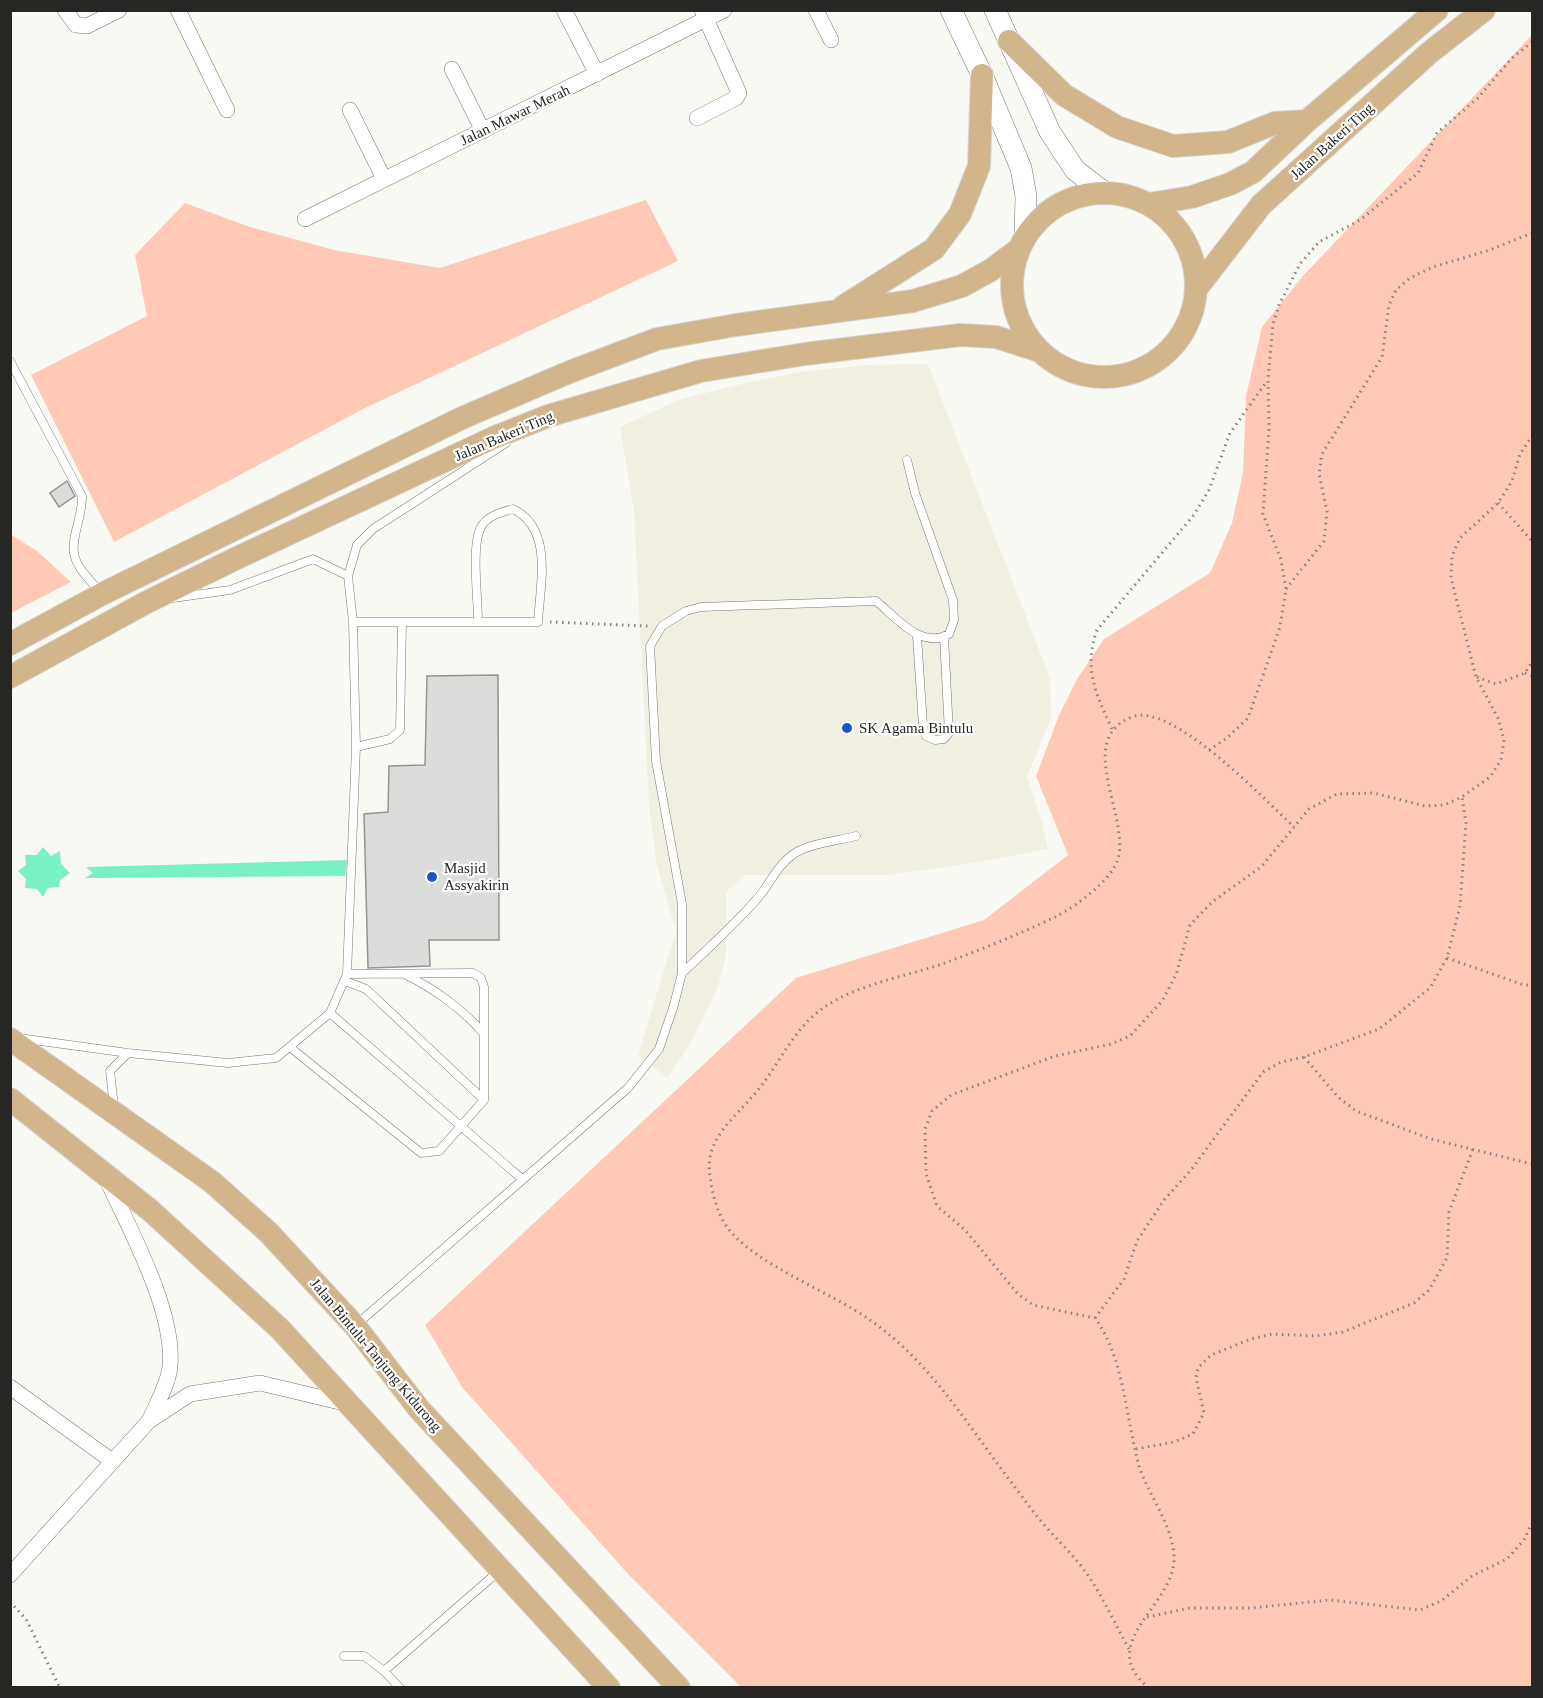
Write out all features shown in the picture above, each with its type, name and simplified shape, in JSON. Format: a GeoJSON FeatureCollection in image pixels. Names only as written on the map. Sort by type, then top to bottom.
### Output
{"type":"FeatureCollection","features":[{"type":"Feature","properties":{"kind":"main road"},"geometry":{"type":"LineString","coordinates":[[10,644],[102,594],[464,417],[572,371],[657,339],[736,324],[913,301],[962,286],[991,270],[1022,243],[1040,219],[1059,204],[1082,196],[1105,193],[1128,195],[1149,204],[1170,219],[1185,239],[1195,263],[1197,288],[1191,318],[1176,345],[1152,365],[1123,376],[1092,377],[1063,368],[1037,350],[1022,328],[1013,302],[1012,275],[1022,243],[1026,196],[1021,168],[982,75],[951,10]]}},
{"type":"Feature","properties":{"kind":"main road"},"geometry":{"type":"LineString","coordinates":[[994,10],[1050,132],[1074,170],[1105,193]]}},
{"type":"Feature","properties":{"kind":"main road","name":"Jalan Bakeri Ting"},"geometry":{"type":"LineString","coordinates":[[1149,204],[1192,197],[1253,172],[1307,122],[1437,10]]}},
{"type":"Feature","properties":{"kind":"main road","name":"Jalan Bakeri Ting"},"geometry":{"type":"LineString","coordinates":[[1197,288],[1261,205],[1430,53],[1484,10]]}},
{"type":"Feature","properties":{"kind":"main road"},"geometry":{"type":"LineString","coordinates":[[1010,41],[1064,95],[1117,127],[1173,146],[1228,142],[1275,123],[1307,122]]}},
{"type":"Feature","properties":{"kind":"main road"},"geometry":{"type":"LineString","coordinates":[[834,311],[934,249],[960,214],[979,166],[982,75]]}},
{"type":"Feature","properties":{"kind":"main road","name":"Jalan Bakeri Ting"},"geometry":{"type":"LineString","coordinates":[[10,677],[147,602],[482,443],[548,416],[701,371],[805,354],[960,335],[996,337],[1037,350]]}},
{"type":"Feature","properties":{"kind":"main road","name":"Jalan Bintulu-Tanjung Kidurong"},"geometry":{"type":"LineString","coordinates":[[10,1038],[212,1182],[268,1232],[355,1326],[419,1409],[679,1688]]}},
{"type":"Feature","properties":{"kind":"main road"},"geometry":{"type":"LineString","coordinates":[[10,1099],[151,1211],[280,1329],[609,1688]]}},
{"type":"Feature","properties":{"kind":"street"},"geometry":{"type":"LineString","coordinates":[[65,10],[76,25],[87,26],[119,10]]}},
{"type":"Feature","properties":{"kind":"street"},"geometry":{"type":"LineString","coordinates":[[178,10],[227,110]]}},
{"type":"Feature","properties":{"kind":"street"},"geometry":{"type":"LineString","coordinates":[[564,10],[597,74]]}},
{"type":"Feature","properties":{"kind":"street","name":"Jalan Mawar Merah"},"geometry":{"type":"LineString","coordinates":[[305,219],[597,74],[704,15],[724,10]]}},
{"type":"Feature","properties":{"kind":"street"},"geometry":{"type":"LineString","coordinates":[[816,10],[831,40]]}},
{"type":"Feature","properties":{"kind":"street"},"geometry":{"type":"LineString","coordinates":[[697,118],[736,98],[739,93],[704,15]]}},
{"type":"Feature","properties":{"kind":"street"},"geometry":{"type":"LineString","coordinates":[[452,69],[483,130]]}},
{"type":"Feature","properties":{"kind":"street"},"geometry":{"type":"LineString","coordinates":[[350,110],[384,179]]}},
{"type":"Feature","properties":{"kind":"street"},"geometry":{"type":"LineString","coordinates":[[105,1175],[145,1265],[170,1336],[171,1368],[149,1421]]}},
{"type":"Feature","properties":{"kind":"street"},"geometry":{"type":"LineString","coordinates":[[10,1575],[149,1421],[190,1394],[260,1383],[348,1404]]}},
{"type":"Feature","properties":{"kind":"street"},"geometry":{"type":"LineString","coordinates":[[10,1387],[112,1461]]}},
{"type":"Feature","properties":{"kind":"lane"},"geometry":{"type":"LineString","coordinates":[[10,361],[82,496],[83,507],[73,553],[79,566],[102,594]]}},
{"type":"Feature","properties":{"kind":"lane"},"geometry":{"type":"LineString","coordinates":[[10,1038],[228,1063],[276,1058],[291,1048],[330,1013],[346,978],[356,747],[353,622],[348,576],[357,545],[373,529],[548,416]]}},
{"type":"Feature","properties":{"kind":"lane"},"geometry":{"type":"LineString","coordinates":[[355,1326],[634,1080],[658,1049],[682,973],[682,904],[656,761],[650,646],[662,626],[686,611],[701,606],[876,601],[917,636],[944,637],[949,634],[954,620],[953,600],[915,493],[907,460]]}},
{"type":"Feature","properties":{"kind":"lane"},"geometry":{"type":"LineString","coordinates":[[353,622],[478,620],[538,622],[542,554],[540,541],[523,514],[513,509],[490,518],[481,527],[477,541],[478,620]]}},
{"type":"Feature","properties":{"kind":"lane"},"geometry":{"type":"LineString","coordinates":[[147,602],[230,590],[313,560],[348,576]]}},
{"type":"Feature","properties":{"kind":"lane"},"geometry":{"type":"LineString","coordinates":[[356,747],[390,739],[400,730],[402,622]]}},
{"type":"Feature","properties":{"kind":"lane"},"geometry":{"type":"LineString","coordinates":[[917,636],[923,726],[926,736],[935,740],[944,739],[949,734],[944,637]]}},
{"type":"Feature","properties":{"kind":"lane"},"geometry":{"type":"LineString","coordinates":[[682,973],[738,920],[766,889],[779,866],[794,854],[807,847],[856,836]]}},
{"type":"Feature","properties":{"kind":"lane"},"geometry":{"type":"LineString","coordinates":[[291,1048],[421,1153],[439,1151],[484,1100],[484,987],[481,978],[474,973],[346,978]]}},
{"type":"Feature","properties":{"kind":"lane"},"geometry":{"type":"LineString","coordinates":[[403,974],[422,982],[475,1023],[483,1034]]}},
{"type":"Feature","properties":{"kind":"lane"},"geometry":{"type":"LineString","coordinates":[[346,978],[366,989],[484,1100]]}},
{"type":"Feature","properties":{"kind":"lane"},"geometry":{"type":"LineString","coordinates":[[330,1013],[459,1127],[522,1179]]}},
{"type":"Feature","properties":{"kind":"lane"},"geometry":{"type":"LineString","coordinates":[[115,1115],[110,1071],[128,1053]]}},
{"type":"Feature","properties":{"kind":"lane"},"geometry":{"type":"LineString","coordinates":[[384,1671],[501,1570]]}},
{"type":"Feature","properties":{"kind":"lane"},"geometry":{"type":"LineString","coordinates":[[344,1656],[364,1656],[384,1671],[400,1688]]}},
{"type":"Feature","properties":{"kind":"path"},"geometry":{"type":"LineString","coordinates":[[1209,750],[1227,738],[1248,718],[1280,627],[1286,589],[1281,560],[1263,514],[1269,429],[1268,380],[1273,324],[1279,305],[1300,264],[1319,242],[1360,220],[1418,173],[1437,133],[1478,98],[1512,58],[1533,42]]}},
{"type":"Feature","properties":{"kind":"path"},"geometry":{"type":"LineString","coordinates":[[1286,589],[1324,541],[1327,511],[1319,474],[1322,454],[1382,357],[1389,305],[1396,290],[1410,278],[1433,267],[1490,250],[1533,233]]}},
{"type":"Feature","properties":{"kind":"path"},"geometry":{"type":"LineString","coordinates":[[1112,729],[1092,686],[1090,648],[1097,630],[1193,516],[1209,490],[1230,434],[1268,380]]}},
{"type":"Feature","properties":{"kind":"path"},"geometry":{"type":"LineString","coordinates":[[1129,1649],[1136,1631],[1165,1591],[1174,1560],[1168,1535],[1140,1466],[1128,1411],[1105,1331],[1095,1318],[1033,1305],[1018,1294],[965,1230],[937,1206],[926,1174],[925,1129],[933,1111],[951,1095],[1055,1056],[1112,1044],[1130,1036],[1162,1001],[1176,975],[1190,925],[1212,902],[1261,867],[1309,809],[1337,794],[1374,793],[1425,806],[1444,805],[1462,797],[1490,777],[1502,760],[1504,740],[1498,718],[1476,677],[1451,578],[1452,556],[1460,538],[1498,503],[1512,481],[1520,454],[1533,436]]}},
{"type":"Feature","properties":{"kind":"path"},"geometry":{"type":"LineString","coordinates":[[1498,503],[1533,541]]}},
{"type":"Feature","properties":{"kind":"path"},"geometry":{"type":"LineString","coordinates":[[538,622],[662,626]]}},
{"type":"Feature","properties":{"kind":"path"},"geometry":{"type":"LineString","coordinates":[[1476,677],[1496,684],[1525,673],[1533,662]]}},
{"type":"Feature","properties":{"kind":"path"},"geometry":{"type":"LineString","coordinates":[[1525,673],[1533,676]]}},
{"type":"Feature","properties":{"kind":"path"},"geometry":{"type":"LineString","coordinates":[[1149,1688],[1132,1667],[1129,1649],[1086,1572],[1038,1518],[920,1362],[870,1320],[746,1246],[727,1226],[718,1211],[709,1172],[709,1155],[720,1131],[755,1094],[808,1020],[840,997],[945,962],[1060,914],[1106,880],[1118,859],[1119,837],[1105,757],[1107,737],[1112,729],[1134,715],[1154,716],[1176,725],[1209,750],[1294,827]]}},
{"type":"Feature","properties":{"kind":"path"},"geometry":{"type":"LineString","coordinates":[[1095,1318],[1124,1279],[1137,1241],[1164,1200],[1191,1170],[1263,1072],[1281,1062],[1304,1057],[1379,1029],[1430,988],[1448,958],[1460,906],[1465,870],[1466,823],[1462,797]]}},
{"type":"Feature","properties":{"kind":"path"},"geometry":{"type":"LineString","coordinates":[[1448,958],[1521,984],[1533,986]]}},
{"type":"Feature","properties":{"kind":"path"},"geometry":{"type":"LineString","coordinates":[[1304,1057],[1338,1097],[1356,1111],[1431,1139],[1533,1164]]}},
{"type":"Feature","properties":{"kind":"path"},"geometry":{"type":"LineString","coordinates":[[1136,1449],[1174,1442],[1193,1434],[1204,1413],[1196,1378],[1198,1368],[1211,1355],[1251,1339],[1272,1334],[1315,1336],[1343,1332],[1413,1303],[1429,1290],[1447,1258],[1449,1212],[1473,1149]]}},
{"type":"Feature","properties":{"kind":"path"},"geometry":{"type":"LineString","coordinates":[[1145,1618],[1190,1608],[1251,1608],[1330,1600],[1420,1610],[1441,1601],[1472,1576],[1507,1559],[1524,1540],[1533,1523]]}},
{"type":"Feature","properties":{"kind":"path"},"geometry":{"type":"LineString","coordinates":[[10,1602],[26,1618],[60,1688]]}},
{"type":"Feature","properties":{"kind":"shaded area"},"geometry":{"type":"Polygon","coordinates":[[[1532,35],[1532,1687],[741,1687],[628,1574],[462,1387],[425,1325],[796,978],[984,920],[1068,855],[1036,776],[1060,713],[1077,679],[1104,639],[1210,573],[1232,523],[1243,473],[1246,396],[1262,327],[1302,277],[1532,35]]]}},
{"type":"Feature","properties":{"kind":"shaded area"},"geometry":{"type":"Polygon","coordinates":[[[646,200],[678,261],[365,408],[114,542],[31,375],[147,316],[135,255],[185,203],[247,226],[334,250],[440,268],[646,200]]]}},
{"type":"Feature","properties":{"kind":"shaded area","name":"SK Agama Bintulu"},"geometry":{"type":"Polygon","coordinates":[[[928,364],[1050,678],[1051,718],[1027,777],[1042,822],[1048,849],[888,875],[745,875],[726,892],[726,955],[718,987],[689,1046],[667,1078],[638,1055],[676,931],[657,865],[649,807],[634,510],[620,427],[681,399],[759,380],[806,371],[868,365],[928,364]]]}},
{"type":"Feature","properties":{"kind":"shaded area"},"geometry":{"type":"Polygon","coordinates":[[[10,534],[37,551],[71,582],[11,613],[10,534]]]}},
{"type":"Feature","properties":{"kind":"shaded area"},"geometry":{"type":"Polygon","coordinates":[[[43,847],[51,856],[60,851],[61,864],[70,873],[60,880],[59,887],[48,888],[43,897],[37,889],[25,888],[26,879],[18,871],[26,865],[25,855],[37,855],[43,847]]]}},
{"type":"Feature","properties":{"kind":"shaded area"},"geometry":{"type":"Polygon","coordinates":[[[347,860],[345,876],[85,878],[93,873],[86,867],[347,860]]]}},
{"type":"Feature","properties":{"kind":"building"},"geometry":{"type":"Polygon","coordinates":[[[67,481],[75,496],[59,507],[50,493],[67,481]]]}},
{"type":"Feature","properties":{"kind":"building","name":"Masjid Assyakirin"},"geometry":{"type":"Polygon","coordinates":[[[498,675],[499,940],[429,940],[430,966],[368,968],[364,814],[388,812],[389,766],[425,765],[427,676],[498,675]]]}},
{"type":"Feature","properties":{"kind":"place","name":"SK Agama Bintulu"},"geometry":{"type":"Point","coordinates":[847,728]}},
{"type":"Feature","properties":{"kind":"place","name":"Masjid Assyakirin"},"geometry":{"type":"Point","coordinates":[432,877]}}]}
